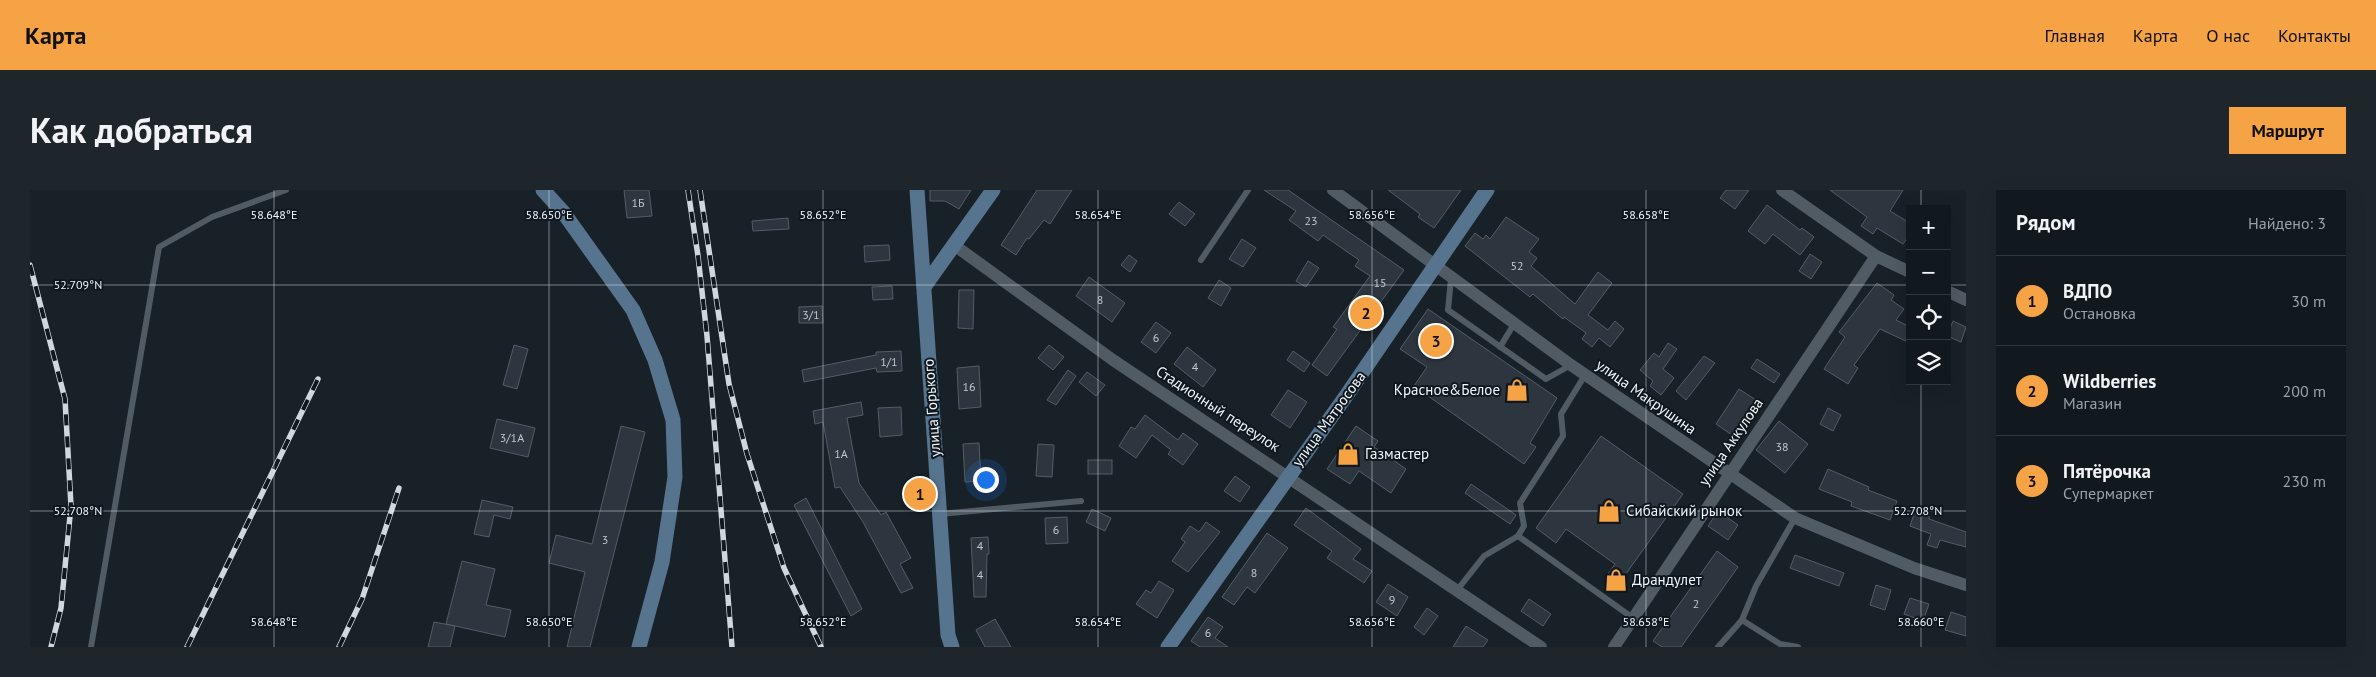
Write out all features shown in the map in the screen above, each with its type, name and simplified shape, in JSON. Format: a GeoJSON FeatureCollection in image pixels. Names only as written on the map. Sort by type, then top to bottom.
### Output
{"type":"FeatureCollection","features":[{"type":"Feature","properties":{"kind":"main road"},"geometry":{"type":"LineString","coordinates":[[543,190],[563,212],[633,310],[655,360],[673,420],[675,477],[662,562],[640,647]]}},
{"type":"Feature","properties":{"kind":"main road","name":"улица Горького"},"geometry":{"type":"LineString","coordinates":[[917,190],[948,635],[952,647]]}},
{"type":"Feature","properties":{"kind":"main road"},"geometry":{"type":"LineString","coordinates":[[924,287],[993,190]]}},
{"type":"Feature","properties":{"kind":"main road","name":"улица Матросова"},"geometry":{"type":"LineString","coordinates":[[1168,647],[1346,396],[1487,190]]}},
{"type":"Feature","properties":{"kind":"street","name":"улица Макрушина"},"geometry":{"type":"LineString","coordinates":[[1333,190],[1451,279],[1585,375],[1795,518],[1914,568],[1966,585]]}},
{"type":"Feature","properties":{"kind":"street"},"geometry":{"type":"LineString","coordinates":[[1782,190],[1876,256],[1906,270]]}},
{"type":"Feature","properties":{"kind":"street","name":"Стадионный переулок"},"geometry":{"type":"LineString","coordinates":[[954,245],[1113,360],[1458,589],[1541,647]]}},
{"type":"Feature","properties":{"kind":"street","name":"улица Аккулова"},"geometry":{"type":"LineString","coordinates":[[1614,647],[1876,256]]}},
{"type":"Feature","properties":{"kind":"street"},"geometry":{"type":"LineString","coordinates":[[1951,293],[1966,300]]}},
{"type":"Feature","properties":{"kind":"lane"},"geometry":{"type":"LineString","coordinates":[[91,647],[159,247],[212,217],[286,190]]}},
{"type":"Feature","properties":{"kind":"lane"},"geometry":{"type":"LineString","coordinates":[[1201,260],[1248,190]]}},
{"type":"Feature","properties":{"kind":"lane"},"geometry":{"type":"LineString","coordinates":[[1451,279],[1448,310],[1546,379],[1571,365]]}},
{"type":"Feature","properties":{"kind":"lane"},"geometry":{"type":"LineString","coordinates":[[1500,347],[1514,324]]}},
{"type":"Feature","properties":{"kind":"lane"},"geometry":{"type":"LineString","coordinates":[[1458,589],[1484,556],[1518,536],[1524,526],[1520,503],[1563,436],[1561,414],[1585,375]]}},
{"type":"Feature","properties":{"kind":"lane"},"geometry":{"type":"LineString","coordinates":[[940,514],[1081,500]]}},
{"type":"Feature","properties":{"kind":"lane"},"geometry":{"type":"LineString","coordinates":[[1718,647],[1742,620],[1756,586],[1795,518]]}},
{"type":"Feature","properties":{"kind":"lane"},"geometry":{"type":"LineString","coordinates":[[1518,536],[1633,618]]}},
{"type":"Feature","properties":{"kind":"lane"},"geometry":{"type":"LineString","coordinates":[[1742,620],[1780,644],[1798,647]]}},
{"type":"Feature","properties":{"kind":"building"},"geometry":{"type":"Polygon","coordinates":[[[624,190],[649,190],[652,216],[627,218],[624,190]]]}},
{"type":"Feature","properties":{"kind":"building"},"geometry":{"type":"Polygon","coordinates":[[[930,190],[971,190],[959,209],[945,201],[930,201],[930,190]]]}},
{"type":"Feature","properties":{"kind":"building"},"geometry":{"type":"Polygon","coordinates":[[[1037,190],[1072,190],[1050,224],[1044,220],[1029,239],[1027,238],[1016,255],[1001,245],[1037,190]]]}},
{"type":"Feature","properties":{"kind":"building"},"geometry":{"type":"Polygon","coordinates":[[[1264,190],[1288,190],[1404,270],[1327,376],[1312,365],[1337,329],[1333,327],[1370,276],[1355,266],[1359,260],[1323,235],[1318,241],[1289,220],[1296,211],[1264,190]]]}},
{"type":"Feature","properties":{"kind":"building"},"geometry":{"type":"Polygon","coordinates":[[[1388,190],[1461,190],[1434,228],[1418,217],[1420,214],[1388,190]]]}},
{"type":"Feature","properties":{"kind":"building"},"geometry":{"type":"Polygon","coordinates":[[[1726,190],[1749,190],[1735,209],[1720,198],[1726,190]]]}},
{"type":"Feature","properties":{"kind":"building"},"geometry":{"type":"Polygon","coordinates":[[[1830,190],[1903,190],[1890,211],[1906,221],[1906,240],[1903,244],[1877,228],[1873,234],[1861,226],[1867,217],[1830,190]]]}},
{"type":"Feature","properties":{"kind":"building"},"geometry":{"type":"Polygon","coordinates":[[[1179,202],[1195,214],[1185,226],[1169,214],[1179,202]]]}},
{"type":"Feature","properties":{"kind":"building"},"geometry":{"type":"Polygon","coordinates":[[[1767,205],[1800,230],[1802,228],[1814,237],[1800,255],[1773,234],[1765,244],[1748,231],[1767,205]]]}},
{"type":"Feature","properties":{"kind":"building"},"geometry":{"type":"Polygon","coordinates":[[[1506,217],[1539,239],[1529,252],[1537,258],[1531,266],[1575,304],[1598,272],[1612,283],[1588,315],[1608,330],[1615,321],[1624,329],[1610,347],[1599,338],[1592,347],[1582,339],[1586,333],[1564,317],[1563,319],[1533,294],[1530,297],[1465,246],[1475,233],[1483,239],[1486,235],[1490,239],[1506,217]]]}},
{"type":"Feature","properties":{"kind":"building"},"geometry":{"type":"Polygon","coordinates":[[[788,218],[789,229],[753,231],[752,221],[788,218]]]}},
{"type":"Feature","properties":{"kind":"building"},"geometry":{"type":"Polygon","coordinates":[[[1242,239],[1256,248],[1243,267],[1229,259],[1242,239]]]}},
{"type":"Feature","properties":{"kind":"building"},"geometry":{"type":"Polygon","coordinates":[[[889,245],[890,260],[865,262],[864,246],[889,245]]]}},
{"type":"Feature","properties":{"kind":"building"},"geometry":{"type":"Polygon","coordinates":[[[1810,254],[1822,262],[1811,279],[1799,271],[1810,254]]]}},
{"type":"Feature","properties":{"kind":"building"},"geometry":{"type":"Polygon","coordinates":[[[1129,255],[1137,261],[1130,272],[1121,265],[1129,255]]]}},
{"type":"Feature","properties":{"kind":"building"},"geometry":{"type":"Polygon","coordinates":[[[1308,261],[1319,268],[1306,287],[1296,281],[1308,261]]]}},
{"type":"Feature","properties":{"kind":"building"},"geometry":{"type":"Polygon","coordinates":[[[1089,277],[1125,303],[1112,322],[1076,296],[1089,277]]]}},
{"type":"Feature","properties":{"kind":"building"},"geometry":{"type":"Polygon","coordinates":[[[1219,280],[1231,288],[1221,306],[1208,298],[1219,280]]]}},
{"type":"Feature","properties":{"kind":"building"},"geometry":{"type":"Polygon","coordinates":[[[1877,283],[1894,295],[1891,300],[1904,309],[1896,320],[1906,325],[1906,341],[1880,329],[1854,365],[1858,368],[1848,384],[1824,369],[1845,337],[1839,332],[1877,283]]]}},
{"type":"Feature","properties":{"kind":"building"},"geometry":{"type":"Polygon","coordinates":[[[892,286],[893,299],[873,300],[872,287],[892,286]]]}},
{"type":"Feature","properties":{"kind":"building"},"geometry":{"type":"Polygon","coordinates":[[[959,290],[974,290],[973,329],[958,328],[959,290]]]}},
{"type":"Feature","properties":{"kind":"building"},"geometry":{"type":"Polygon","coordinates":[[[822,306],[823,323],[799,323],[799,307],[822,306]]]}},
{"type":"Feature","properties":{"kind":"building"},"geometry":{"type":"Polygon","coordinates":[[[1428,309],[1557,398],[1530,443],[1536,447],[1524,464],[1414,386],[1427,367],[1400,349],[1428,309]]]}},
{"type":"Feature","properties":{"kind":"building"},"geometry":{"type":"Polygon","coordinates":[[[1953,321],[1966,327],[1961,342],[1951,338],[1953,321]]]}},
{"type":"Feature","properties":{"kind":"building"},"geometry":{"type":"Polygon","coordinates":[[[1156,322],[1171,333],[1156,353],[1141,342],[1156,322]]]}},
{"type":"Feature","properties":{"kind":"building"},"geometry":{"type":"Polygon","coordinates":[[[1668,343],[1677,349],[1663,369],[1674,378],[1661,395],[1650,386],[1653,381],[1640,370],[1654,353],[1659,357],[1668,343]]]}},
{"type":"Feature","properties":{"kind":"building"},"geometry":{"type":"Polygon","coordinates":[[[514,345],[528,349],[517,389],[503,385],[514,345]]]}},
{"type":"Feature","properties":{"kind":"building"},"geometry":{"type":"Polygon","coordinates":[[[1049,345],[1064,357],[1053,370],[1038,358],[1049,345]]]}},
{"type":"Feature","properties":{"kind":"building"},"geometry":{"type":"Polygon","coordinates":[[[1187,347],[1216,370],[1203,387],[1174,364],[1187,347]]]}},
{"type":"Feature","properties":{"kind":"building"},"geometry":{"type":"Polygon","coordinates":[[[901,351],[902,371],[877,372],[876,368],[804,382],[802,370],[876,355],[876,352],[901,351]]]}},
{"type":"Feature","properties":{"kind":"building"},"geometry":{"type":"Polygon","coordinates":[[[1293,351],[1310,363],[1304,372],[1287,360],[1293,351]]]}},
{"type":"Feature","properties":{"kind":"building"},"geometry":{"type":"Polygon","coordinates":[[[1704,356],[1715,363],[1686,400],[1676,391],[1704,356]]]}},
{"type":"Feature","properties":{"kind":"building"},"geometry":{"type":"Polygon","coordinates":[[[1757,359],[1780,374],[1774,383],[1751,368],[1757,359]]]}},
{"type":"Feature","properties":{"kind":"building"},"geometry":{"type":"Polygon","coordinates":[[[979,366],[981,407],[959,409],[957,368],[979,366]]]}},
{"type":"Feature","properties":{"kind":"building"},"geometry":{"type":"Polygon","coordinates":[[[1068,370],[1076,376],[1056,405],[1047,400],[1068,370]]]}},
{"type":"Feature","properties":{"kind":"building"},"geometry":{"type":"Polygon","coordinates":[[[1087,372],[1105,385],[1096,396],[1079,382],[1087,372]]]}},
{"type":"Feature","properties":{"kind":"building"},"geometry":{"type":"Polygon","coordinates":[[[1739,389],[1759,402],[1735,437],[1716,424],[1739,389]]]}},
{"type":"Feature","properties":{"kind":"building"},"geometry":{"type":"Polygon","coordinates":[[[1288,390],[1307,402],[1290,428],[1271,415],[1288,390]]]}},
{"type":"Feature","properties":{"kind":"building"},"geometry":{"type":"Polygon","coordinates":[[[861,402],[863,415],[847,418],[859,483],[881,515],[886,512],[911,558],[900,564],[913,588],[901,593],[863,522],[840,487],[835,488],[823,422],[815,424],[813,411],[861,402]]]}},
{"type":"Feature","properties":{"kind":"building"},"geometry":{"type":"Polygon","coordinates":[[[901,407],[902,435],[880,437],[878,408],[901,407]]]}},
{"type":"Feature","properties":{"kind":"building"},"geometry":{"type":"Polygon","coordinates":[[[1828,408],[1841,415],[1833,431],[1820,424],[1828,408]]]}},
{"type":"Feature","properties":{"kind":"building"},"geometry":{"type":"Polygon","coordinates":[[[1145,415],[1178,440],[1183,433],[1198,444],[1183,465],[1168,454],[1171,450],[1152,435],[1136,458],[1119,446],[1131,427],[1135,429],[1145,415]]]}},
{"type":"Feature","properties":{"kind":"building"},"geometry":{"type":"Polygon","coordinates":[[[497,419],[535,428],[528,457],[490,448],[497,419]]]}},
{"type":"Feature","properties":{"kind":"building"},"geometry":{"type":"Polygon","coordinates":[[[1779,421],[1808,444],[1785,473],[1756,450],[1779,421]]]}},
{"type":"Feature","properties":{"kind":"building"},"geometry":{"type":"Polygon","coordinates":[[[621,426],[645,432],[590,647],[567,647],[585,572],[549,563],[556,535],[592,544],[621,426]]]}},
{"type":"Feature","properties":{"kind":"building"},"geometry":{"type":"Polygon","coordinates":[[[1356,426],[1378,441],[1374,447],[1406,469],[1391,493],[1359,471],[1350,484],[1327,469],[1356,426]]]}},
{"type":"Feature","properties":{"kind":"building","name":"Сибайский рынок"},"geometry":{"type":"Polygon","coordinates":[[[1601,436],[1683,494],[1618,585],[1606,577],[1615,564],[1566,529],[1556,543],[1536,528],[1601,436]]]}},
{"type":"Feature","properties":{"kind":"building"},"geometry":{"type":"Polygon","coordinates":[[[979,443],[981,481],[965,482],[963,444],[979,443]]]}},
{"type":"Feature","properties":{"kind":"building"},"geometry":{"type":"Polygon","coordinates":[[[1038,444],[1054,445],[1052,477],[1036,476],[1038,444]]]}},
{"type":"Feature","properties":{"kind":"building"},"geometry":{"type":"Polygon","coordinates":[[[1088,460],[1112,460],[1112,474],[1088,474],[1088,460]]]}},
{"type":"Feature","properties":{"kind":"building"},"geometry":{"type":"Polygon","coordinates":[[[1828,469],[1869,487],[1868,490],[1897,501],[1890,520],[1851,506],[1852,502],[1819,489],[1828,469]]]}},
{"type":"Feature","properties":{"kind":"building"},"geometry":{"type":"Polygon","coordinates":[[[1235,476],[1250,487],[1240,502],[1224,491],[1235,476]]]}},
{"type":"Feature","properties":{"kind":"building"},"geometry":{"type":"Polygon","coordinates":[[[1471,484],[1516,515],[1510,524],[1465,493],[1471,484]]]}},
{"type":"Feature","properties":{"kind":"building"},"geometry":{"type":"Polygon","coordinates":[[[806,498],[862,609],[851,616],[794,505],[806,498]]]}},
{"type":"Feature","properties":{"kind":"building"},"geometry":{"type":"Polygon","coordinates":[[[482,500],[513,507],[510,519],[494,515],[489,537],[474,534],[482,500]]]}},
{"type":"Feature","properties":{"kind":"building"},"geometry":{"type":"Polygon","coordinates":[[[1306,508],[1361,549],[1353,559],[1372,571],[1364,583],[1327,558],[1332,551],[1294,525],[1306,508]]]}},
{"type":"Feature","properties":{"kind":"building"},"geometry":{"type":"Polygon","coordinates":[[[1092,509],[1111,518],[1105,531],[1086,522],[1092,509]]]}},
{"type":"Feature","properties":{"kind":"building"},"geometry":{"type":"Polygon","coordinates":[[[1718,511],[1738,525],[1728,540],[1708,526],[1718,511]]]}},
{"type":"Feature","properties":{"kind":"building"},"geometry":{"type":"Polygon","coordinates":[[[1915,511],[1929,516],[1929,519],[1966,532],[1966,547],[1940,540],[1937,548],[1927,545],[1931,534],[1910,526],[1915,511]]]}},
{"type":"Feature","properties":{"kind":"building"},"geometry":{"type":"Polygon","coordinates":[[[1067,517],[1068,543],[1046,544],[1045,518],[1067,517]]]}},
{"type":"Feature","properties":{"kind":"building"},"geometry":{"type":"Polygon","coordinates":[[[1206,522],[1220,532],[1188,572],[1172,561],[1185,542],[1181,539],[1190,526],[1199,532],[1206,522]]]}},
{"type":"Feature","properties":{"kind":"building"},"geometry":{"type":"Polygon","coordinates":[[[1267,533],[1288,548],[1255,593],[1247,587],[1234,605],[1222,597],[1267,533]]]}},
{"type":"Feature","properties":{"kind":"building"},"geometry":{"type":"Polygon","coordinates":[[[988,537],[989,554],[987,554],[986,597],[974,597],[971,538],[988,537]]]}},
{"type":"Feature","properties":{"kind":"building"},"geometry":{"type":"Polygon","coordinates":[[[1717,551],[1738,567],[1681,647],[1662,647],[1653,641],[1717,551]]]}},
{"type":"Feature","properties":{"kind":"building"},"geometry":{"type":"Polygon","coordinates":[[[1795,555],[1844,573],[1839,586],[1790,568],[1795,555]]]}},
{"type":"Feature","properties":{"kind":"building"},"geometry":{"type":"Polygon","coordinates":[[[462,561],[495,569],[486,605],[511,610],[505,637],[446,624],[462,561]]]}},
{"type":"Feature","properties":{"kind":"building"},"geometry":{"type":"Polygon","coordinates":[[[1159,581],[1174,590],[1157,618],[1136,604],[1146,590],[1151,593],[1159,581]]]}},
{"type":"Feature","properties":{"kind":"building"},"geometry":{"type":"Polygon","coordinates":[[[1388,584],[1408,597],[1397,616],[1376,602],[1388,584]]]}},
{"type":"Feature","properties":{"kind":"building"},"geometry":{"type":"Polygon","coordinates":[[[1876,585],[1891,590],[1885,610],[1870,605],[1876,585]]]}},
{"type":"Feature","properties":{"kind":"building"},"geometry":{"type":"Polygon","coordinates":[[[1910,598],[1929,604],[1923,621],[1904,614],[1910,598]]]}},
{"type":"Feature","properties":{"kind":"building"},"geometry":{"type":"Polygon","coordinates":[[[1529,599],[1551,614],[1543,626],[1521,611],[1529,599]]]}},
{"type":"Feature","properties":{"kind":"building"},"geometry":{"type":"Polygon","coordinates":[[[1427,608],[1438,616],[1424,635],[1414,627],[1427,608]]]}},
{"type":"Feature","properties":{"kind":"building"},"geometry":{"type":"Polygon","coordinates":[[[1951,612],[1966,617],[1966,636],[1945,630],[1951,612]]]}},
{"type":"Feature","properties":{"kind":"building"},"geometry":{"type":"Polygon","coordinates":[[[1208,617],[1223,627],[1215,638],[1228,647],[1200,647],[1191,641],[1208,617]]]}},
{"type":"Feature","properties":{"kind":"building"},"geometry":{"type":"Polygon","coordinates":[[[995,619],[1011,647],[985,647],[976,630],[995,619]]]}},
{"type":"Feature","properties":{"kind":"building"},"geometry":{"type":"Polygon","coordinates":[[[434,622],[455,626],[450,647],[428,647],[434,622]]]}},
{"type":"Feature","properties":{"kind":"building"},"geometry":{"type":"Polygon","coordinates":[[[1466,626],[1488,640],[1483,647],[1453,647],[1466,626]]]}},
{"type":"Feature","properties":{"kind":"railway"},"geometry":{"type":"LineString","coordinates":[[688,190],[707,336],[732,647]]}},
{"type":"Feature","properties":{"kind":"railway"},"geometry":{"type":"LineString","coordinates":[[700,190],[729,384],[747,454],[784,568],[821,647]]}},
{"type":"Feature","properties":{"kind":"railway"},"geometry":{"type":"LineString","coordinates":[[30,265],[65,399],[71,506],[61,608],[51,647]]}},
{"type":"Feature","properties":{"kind":"railway"},"geometry":{"type":"LineString","coordinates":[[187,647],[318,379]]}},
{"type":"Feature","properties":{"kind":"railway"},"geometry":{"type":"LineString","coordinates":[[339,647],[362,599],[399,488]]}},
{"type":"Feature","properties":{"kind":"place","name":"Wildberries"},"geometry":{"type":"Point","coordinates":[1366,313]}},
{"type":"Feature","properties":{"kind":"place","name":"Пятёрочка"},"geometry":{"type":"Point","coordinates":[1436,341]}},
{"type":"Feature","properties":{"kind":"place","name":"Красное&Белое"},"geometry":{"type":"Point","coordinates":[1517,390]}},
{"type":"Feature","properties":{"kind":"place","name":"Газмастер"},"geometry":{"type":"Point","coordinates":[1348,454]}},
{"type":"Feature","properties":{"kind":"place","name":"ВДПО"},"geometry":{"type":"Point","coordinates":[920,494]}},
{"type":"Feature","properties":{"kind":"place","name":"Сибайский рынок"},"geometry":{"type":"Point","coordinates":[1609,511]}},
{"type":"Feature","properties":{"kind":"place","name":"Драндулет"},"geometry":{"type":"Point","coordinates":[1616,580]}}]}
